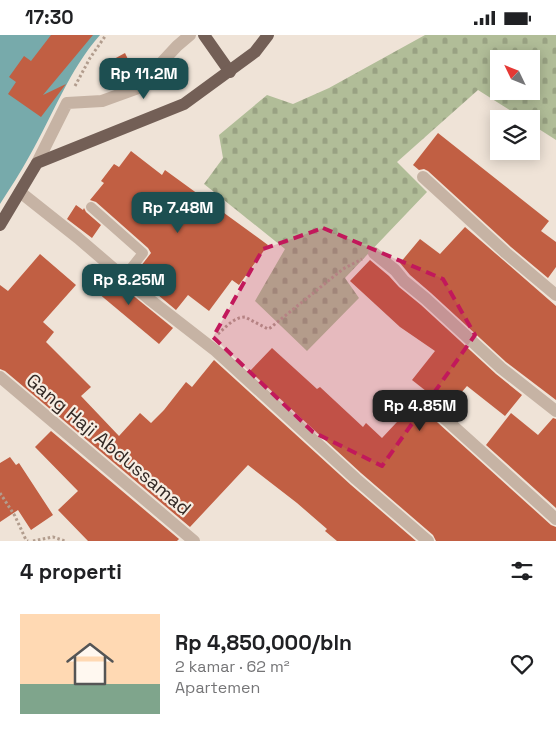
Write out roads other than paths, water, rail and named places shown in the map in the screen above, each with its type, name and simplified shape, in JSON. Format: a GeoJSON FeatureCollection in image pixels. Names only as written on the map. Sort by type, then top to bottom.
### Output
{"type":"FeatureCollection","features":[{"type":"Feature","properties":{"kind":"main road"},"geometry":{"type":"LineString","coordinates":[[204,35],[230,72]]}},
{"type":"Feature","properties":{"kind":"main road"},"geometry":{"type":"LineString","coordinates":[[0,225],[37,163],[184,104],[255,52],[268,35]]}},
{"type":"Feature","properties":{"kind":"street"},"geometry":{"type":"LineString","coordinates":[[37,163],[67,103],[102,101],[138,88],[177,46],[190,35]]}},
{"type":"Feature","properties":{"kind":"street"},"geometry":{"type":"LineString","coordinates":[[423,177],[506,253],[556,295]]}},
{"type":"Feature","properties":{"kind":"street"},"geometry":{"type":"LineString","coordinates":[[20,192],[206,344],[428,541]]}},
{"type":"Feature","properties":{"kind":"street"},"geometry":{"type":"LineString","coordinates":[[374,253],[500,368],[556,411]]}},
{"type":"Feature","properties":{"kind":"street","name":"Gang Haji Abdussamad"},"geometry":{"type":"LineString","coordinates":[[0,377],[194,541]]}},
{"type":"Feature","properties":{"kind":"street"},"geometry":{"type":"LineString","coordinates":[[432,407],[556,519]]}},
{"type":"Feature","properties":{"kind":"lane"},"geometry":{"type":"LineString","coordinates":[[91,207],[142,253],[124,277]]}},
{"type":"Feature","properties":{"kind":"water"},"geometry":{"type":"Polygon","coordinates":[[[0,35],[100,35],[70,78],[27,161],[0,204],[0,35]]]}}]}
